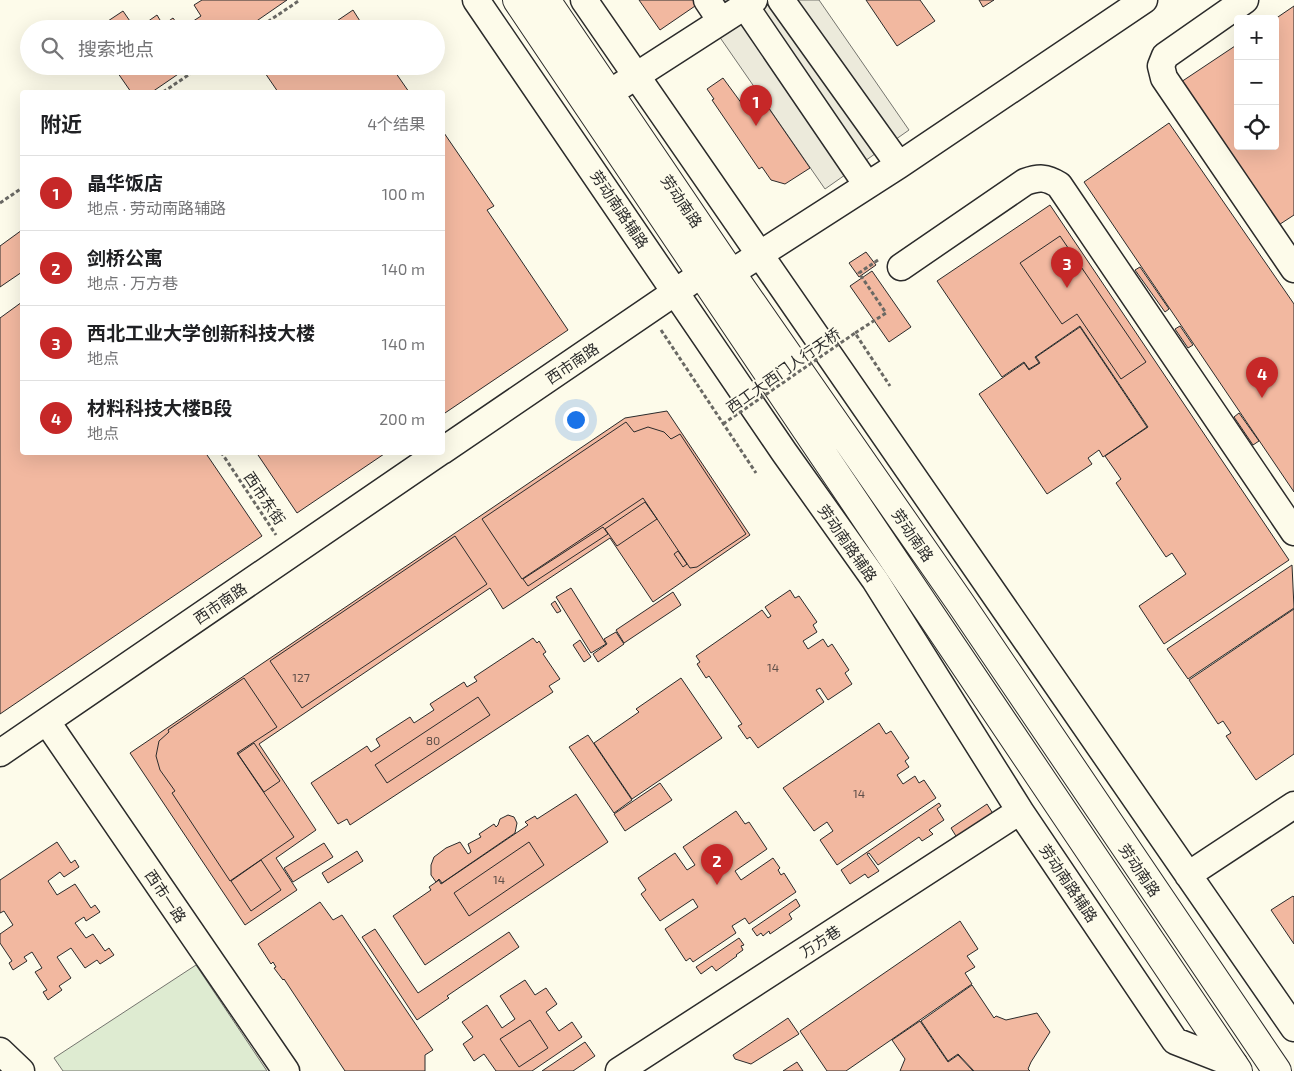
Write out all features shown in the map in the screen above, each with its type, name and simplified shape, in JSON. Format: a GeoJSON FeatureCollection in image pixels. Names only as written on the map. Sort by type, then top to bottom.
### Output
{"type":"FeatureCollection","features":[{"type":"Feature","properties":{"kind":"main road","name":"劳动南路"},"geometry":{"type":"LineString","coordinates":[[517,0],[1236,1068]]}},
{"type":"Feature","properties":{"kind":"main road","name":"劳动南路"},"geometry":{"type":"LineString","coordinates":[[546,0],[731,273],[961,604],[1277,1071]]}},
{"type":"Feature","properties":{"kind":"street","name":"劳动南路辅路"},"geometry":{"type":"LineString","coordinates":[[476,0],[784,452],[875,580],[1020,811],[1175,1041],[1236,1068]]}},
{"type":"Feature","properties":{"kind":"street"},"geometry":{"type":"LineString","coordinates":[[584,0],[1294,1028]]}},
{"type":"Feature","properties":{"kind":"street"},"geometry":{"type":"LineString","coordinates":[[707,0],[721,21]]}},
{"type":"Feature","properties":{"kind":"street"},"geometry":{"type":"LineString","coordinates":[[781,0],[899,164]]}},
{"type":"Feature","properties":{"kind":"street"},"geometry":{"type":"LineString","coordinates":[[731,273],[899,164],[1144,0]]}},
{"type":"Feature","properties":{"kind":"street"},"geometry":{"type":"LineString","coordinates":[[1245,0],[1165,56],[1162,66],[1164,78],[1294,269]]}},
{"type":"Feature","properties":{"kind":"street"},"geometry":{"type":"LineString","coordinates":[[609,93],[750,3],[867,185]]}},
{"type":"Feature","properties":{"kind":"street"},"geometry":{"type":"LineString","coordinates":[[901,267],[1025,182],[1038,177],[1048,178],[1059,184],[1294,532]]}},
{"type":"Feature","properties":{"kind":"street","name":"西市南路"},"geometry":{"type":"LineString","coordinates":[[445,450],[701,275]]}},
{"type":"Feature","properties":{"kind":"street","name":"西市南路"},"geometry":{"type":"LineString","coordinates":[[0,753],[438,455]]}},
{"type":"Feature","properties":{"kind":"street","name":"西市一路"},"geometry":{"type":"LineString","coordinates":[[47,722],[286,1071]]}},
{"type":"Feature","properties":{"kind":"street"},"geometry":{"type":"LineString","coordinates":[[1188,876],[1294,806]]}},
{"type":"Feature","properties":{"kind":"street","name":"万方巷"},"geometry":{"type":"LineString","coordinates":[[619,1071],[1020,811]]}},
{"type":"Feature","properties":{"kind":"street"},"geometry":{"type":"LineString","coordinates":[[0,1051],[21,1071]]}},
{"type":"Feature","properties":{"kind":"path"},"geometry":{"type":"LineString","coordinates":[[270,20],[300,0]]}},
{"type":"Feature","properties":{"kind":"path"},"geometry":{"type":"LineString","coordinates":[[166,90],[188,75]]}},
{"type":"Feature","properties":{"kind":"path"},"geometry":{"type":"LineString","coordinates":[[0,203],[20,189]]}},
{"type":"Feature","properties":{"kind":"path"},"geometry":{"type":"LineString","coordinates":[[649,310],[756,473]]}},
{"type":"Feature","properties":{"kind":"path","name":"西工大西门人行天桥"},"geometry":{"type":"LineString","coordinates":[[723,424],[855,333],[890,386]]}},
{"type":"Feature","properties":{"kind":"path","name":"西市东街"},"geometry":{"type":"LineString","coordinates":[[223,455],[290,555]]}},
{"type":"Feature","properties":{"kind":"green space"},"geometry":{"type":"Polygon","coordinates":[[[196,965],[267,1071],[63,1071],[54,1058],[196,965]]]}},
{"type":"Feature","properties":{"kind":"shaded area"},"geometry":{"type":"Polygon","coordinates":[[[694,0],[819,0],[909,130],[825,189],[694,0]]]}},
{"type":"Feature","properties":{"kind":"building"},"geometry":{"type":"Polygon","coordinates":[[[202,0],[287,0],[258,20],[195,20],[201,16],[194,5],[202,0]]]}},
{"type":"Feature","properties":{"kind":"building"},"geometry":{"type":"Polygon","coordinates":[[[639,0],[696,0],[698,4],[660,30],[639,0]]]}},
{"type":"Feature","properties":{"kind":"building"},"geometry":{"type":"Polygon","coordinates":[[[866,0],[920,0],[935,21],[897,46],[866,0]]]}},
{"type":"Feature","properties":{"kind":"building"},"geometry":{"type":"Polygon","coordinates":[[[979,0],[994,0],[983,7],[979,0]]]}},
{"type":"Feature","properties":{"kind":"building"},"geometry":{"type":"Polygon","coordinates":[[[1294,6],[1294,215],[1271,230],[1175,86],[1234,47],[1234,150],[1279,150],[1279,16],[1294,6]]]}},
{"type":"Feature","properties":{"kind":"building"},"geometry":{"type":"Polygon","coordinates":[[[353,10],[359,20],[338,20],[353,10]]]}},
{"type":"Feature","properties":{"kind":"building"},"geometry":{"type":"Polygon","coordinates":[[[123,11],[129,20],[110,20],[123,11]]]}},
{"type":"Feature","properties":{"kind":"building"},"geometry":{"type":"Polygon","coordinates":[[[157,15],[160,20],[150,20],[157,15]]]}},
{"type":"Feature","properties":{"kind":"building"},"geometry":{"type":"Polygon","coordinates":[[[119,75],[177,75],[155,90],[130,90],[119,75]]]}},
{"type":"Feature","properties":{"kind":"building"},"geometry":{"type":"Polygon","coordinates":[[[266,75],[397,75],[408,90],[277,90],[266,75]]]}},
{"type":"Feature","properties":{"kind":"building"},"geometry":{"type":"Polygon","coordinates":[[[723,78],[745,108],[761,97],[810,168],[785,184],[771,180],[762,167],[759,169],[712,100],[714,99],[707,89],[723,78]]]}},
{"type":"Feature","properties":{"kind":"building"},"geometry":{"type":"Polygon","coordinates":[[[1169,123],[1294,304],[1294,492],[1084,182],[1169,123]]]}},
{"type":"Feature","properties":{"kind":"building"},"geometry":{"type":"Polygon","coordinates":[[[445,134],[494,206],[487,210],[568,330],[445,413],[445,134]]]}},
{"type":"Feature","properties":{"kind":"building"},"geometry":{"type":"Polygon","coordinates":[[[1050,205],[1289,560],[1164,644],[1139,606],[1186,574],[1172,553],[1166,557],[1116,483],[1121,479],[1105,456],[1148,427],[1080,326],[1035,357],[1039,363],[1029,369],[1024,362],[1002,377],[937,281],[1050,205]]]}},
{"type":"Feature","properties":{"kind":"building"},"geometry":{"type":"Polygon","coordinates":[[[20,231],[20,273],[0,287],[0,246],[20,231]]]}},
{"type":"Feature","properties":{"kind":"building"},"geometry":{"type":"Polygon","coordinates":[[[1060,236],[1146,362],[1121,379],[1077,314],[1062,324],[1020,263],[1060,236]]]}},
{"type":"Feature","properties":{"kind":"building"},"geometry":{"type":"Polygon","coordinates":[[[866,252],[876,265],[859,277],[849,263],[866,252]]]}},
{"type":"Feature","properties":{"kind":"building"},"geometry":{"type":"Polygon","coordinates":[[[1140,267],[1169,309],[1165,312],[1135,270],[1140,267]]]}},
{"type":"Feature","properties":{"kind":"building"},"geometry":{"type":"Polygon","coordinates":[[[872,271],[911,327],[889,342],[850,286],[872,271]]]}},
{"type":"Feature","properties":{"kind":"building"},"geometry":{"type":"Polygon","coordinates":[[[20,303],[20,455],[207,455],[262,536],[0,714],[0,318],[20,303]]]}},
{"type":"Feature","properties":{"kind":"building"},"geometry":{"type":"Polygon","coordinates":[[[1180,326],[1193,345],[1188,348],[1175,329],[1180,326]]]}},
{"type":"Feature","properties":{"kind":"building"},"geometry":{"type":"Polygon","coordinates":[[[1080,327],[1147,427],[1103,457],[1099,450],[1088,458],[1092,464],[1047,494],[979,394],[1024,363],[1029,370],[1040,363],[1036,357],[1080,327]]]}},
{"type":"Feature","properties":{"kind":"building"},"geometry":{"type":"Polygon","coordinates":[[[667,411],[750,535],[653,602],[610,538],[503,609],[490,588],[259,744],[316,830],[276,858],[297,890],[245,925],[130,753],[625,418],[667,411]]]}},
{"type":"Feature","properties":{"kind":"building"},"geometry":{"type":"Polygon","coordinates":[[[1239,413],[1259,441],[1253,445],[1234,417],[1239,413]]]}},
{"type":"Feature","properties":{"kind":"building"},"geometry":{"type":"Polygon","coordinates":[[[626,422],[634,432],[648,427],[664,432],[671,439],[680,434],[746,534],[697,567],[690,568],[643,498],[522,579],[482,519],[626,422]]]}},
{"type":"Feature","properties":{"kind":"building"},"geometry":{"type":"Polygon","coordinates":[[[258,455],[383,455],[297,513],[258,455]]]}},
{"type":"Feature","properties":{"kind":"building"},"geometry":{"type":"Polygon","coordinates":[[[645,502],[657,519],[617,546],[605,529],[645,502]]]}},
{"type":"Feature","properties":{"kind":"building"},"geometry":{"type":"Polygon","coordinates":[[[603,527],[608,534],[528,586],[523,579],[603,527]]]}},
{"type":"Feature","properties":{"kind":"building"},"geometry":{"type":"Polygon","coordinates":[[[455,536],[487,584],[302,708],[270,661],[455,536]]]}},
{"type":"Feature","properties":{"kind":"building"},"geometry":{"type":"Polygon","coordinates":[[[678,551],[687,564],[683,567],[674,554],[678,551]]]}},
{"type":"Feature","properties":{"kind":"building"},"geometry":{"type":"Polygon","coordinates":[[[1292,565],[1294,608],[1188,679],[1167,649],[1292,565]]]}},
{"type":"Feature","properties":{"kind":"building"},"geometry":{"type":"Polygon","coordinates":[[[571,588],[606,644],[591,653],[556,597],[571,588]]]}},
{"type":"Feature","properties":{"kind":"building"},"geometry":{"type":"Polygon","coordinates":[[[790,590],[795,598],[799,596],[817,622],[813,625],[817,632],[803,641],[808,649],[823,639],[828,647],[832,644],[849,670],[845,673],[852,684],[828,700],[820,688],[816,690],[824,702],[758,748],[750,737],[747,739],[738,726],[742,724],[709,676],[706,678],[697,664],[700,662],[696,656],[762,610],[768,618],[771,616],[765,607],[790,590]]]}},
{"type":"Feature","properties":{"kind":"building"},"geometry":{"type":"Polygon","coordinates":[[[673,592],[681,605],[624,643],[616,630],[673,592]]]}},
{"type":"Feature","properties":{"kind":"building"},"geometry":{"type":"Polygon","coordinates":[[[555,601],[561,611],[557,613],[551,604],[555,601]]]}},
{"type":"Feature","properties":{"kind":"building"},"geometry":{"type":"Polygon","coordinates":[[[1294,609],[1294,754],[1256,780],[1226,736],[1231,733],[1223,721],[1218,724],[1189,680],[1294,609]]]}},
{"type":"Feature","properties":{"kind":"building"},"geometry":{"type":"Polygon","coordinates":[[[616,632],[624,644],[598,662],[593,654],[607,644],[604,639],[616,632]]]}},
{"type":"Feature","properties":{"kind":"building"},"geometry":{"type":"Polygon","coordinates":[[[533,638],[537,643],[539,641],[546,652],[543,654],[560,679],[549,686],[553,692],[350,825],[347,819],[338,824],[311,783],[367,746],[371,752],[380,746],[376,739],[410,717],[414,723],[434,710],[430,704],[464,682],[467,687],[477,681],[474,677],[533,638]]]}},
{"type":"Feature","properties":{"kind":"building"},"geometry":{"type":"Polygon","coordinates":[[[580,640],[591,657],[584,662],[573,645],[580,640]]]}},
{"type":"Feature","properties":{"kind":"building"},"geometry":{"type":"Polygon","coordinates":[[[244,678],[277,727],[237,753],[294,837],[230,881],[172,793],[175,791],[160,770],[156,756],[159,741],[169,732],[168,730],[244,678]]]}},
{"type":"Feature","properties":{"kind":"building"},"geometry":{"type":"Polygon","coordinates":[[[681,678],[722,738],[632,799],[594,743],[639,712],[636,709],[681,678]]]}},
{"type":"Feature","properties":{"kind":"building"},"geometry":{"type":"Polygon","coordinates":[[[478,697],[490,715],[387,783],[375,765],[478,697]]]}},
{"type":"Feature","properties":{"kind":"building"},"geometry":{"type":"Polygon","coordinates":[[[879,723],[886,734],[891,731],[909,758],[905,761],[909,767],[897,775],[903,784],[915,776],[919,783],[924,780],[936,798],[837,865],[820,840],[833,831],[827,822],[814,831],[783,788],[879,723]]]}},
{"type":"Feature","properties":{"kind":"building"},"geometry":{"type":"Polygon","coordinates":[[[588,735],[632,800],[614,813],[569,747],[588,735]]]}},
{"type":"Feature","properties":{"kind":"building"},"geometry":{"type":"Polygon","coordinates":[[[254,743],[280,781],[264,792],[238,754],[254,743]]]}},
{"type":"Feature","properties":{"kind":"building"},"geometry":{"type":"Polygon","coordinates":[[[660,783],[672,800],[625,831],[614,814],[660,783]]]}},
{"type":"Feature","properties":{"kind":"building"},"geometry":{"type":"Polygon","coordinates":[[[576,794],[608,842],[425,965],[393,916],[431,890],[429,887],[439,880],[441,884],[528,825],[525,822],[535,816],[537,819],[576,794]]]}},
{"type":"Feature","properties":{"kind":"building"},"geometry":{"type":"Polygon","coordinates":[[[939,803],[941,806],[937,809],[944,820],[929,830],[933,834],[922,841],[919,837],[878,865],[869,853],[867,854],[879,871],[868,878],[865,874],[850,884],[841,870],[939,803]]]}},
{"type":"Feature","properties":{"kind":"building"},"geometry":{"type":"Polygon","coordinates":[[[987,804],[995,817],[959,841],[951,828],[987,804]]]}},
{"type":"Feature","properties":{"kind":"building"},"geometry":{"type":"Polygon","coordinates":[[[736,811],[745,824],[749,822],[767,849],[735,871],[741,880],[773,858],[780,868],[778,870],[781,875],[784,873],[796,892],[749,924],[745,918],[732,926],[736,933],[693,962],[690,958],[686,961],[665,929],[698,907],[693,899],[660,921],[641,894],[646,890],[638,878],[675,853],[687,870],[695,865],[683,847],[736,811]]]}},
{"type":"Feature","properties":{"kind":"building"},"geometry":{"type":"Polygon","coordinates":[[[508,815],[514,817],[517,823],[515,833],[442,883],[439,879],[436,882],[431,875],[431,865],[434,857],[446,848],[460,842],[468,854],[471,852],[468,844],[481,837],[479,834],[494,824],[496,827],[500,819],[508,815]]]}},
{"type":"Feature","properties":{"kind":"building"},"geometry":{"type":"Polygon","coordinates":[[[57,842],[71,863],[75,860],[79,867],[64,877],[60,872],[48,881],[57,895],[75,884],[91,908],[95,905],[100,912],[86,921],[84,917],[75,923],[86,938],[93,934],[105,951],[109,948],[114,955],[100,964],[97,960],[85,968],[71,948],[57,957],[71,978],[59,986],[62,990],[48,1000],[43,992],[47,990],[35,972],[42,968],[32,952],[24,957],[27,961],[13,970],[9,963],[12,961],[0,943],[0,934],[13,925],[4,911],[0,913],[0,880],[57,842]]]}},
{"type":"Feature","properties":{"kind":"building"},"geometry":{"type":"Polygon","coordinates":[[[529,842],[544,865],[469,916],[454,893],[529,842]]]}},
{"type":"Feature","properties":{"kind":"building"},"geometry":{"type":"Polygon","coordinates":[[[324,843],[333,857],[293,882],[284,868],[324,843]]]}},
{"type":"Feature","properties":{"kind":"building"},"geometry":{"type":"Polygon","coordinates":[[[357,851],[363,861],[328,883],[322,873],[357,851]]]}},
{"type":"Feature","properties":{"kind":"building"},"geometry":{"type":"Polygon","coordinates":[[[261,860],[281,890],[251,911],[231,881],[261,860]]]}},
{"type":"Feature","properties":{"kind":"building"},"geometry":{"type":"Polygon","coordinates":[[[1294,897],[1294,944],[1271,910],[1294,897]]]}},
{"type":"Feature","properties":{"kind":"building"},"geometry":{"type":"Polygon","coordinates":[[[796,899],[800,906],[789,914],[792,919],[770,934],[769,931],[763,936],[761,933],[757,936],[752,929],[796,899]]]}},
{"type":"Feature","properties":{"kind":"building"},"geometry":{"type":"Polygon","coordinates":[[[320,902],[333,920],[342,915],[433,1050],[425,1055],[425,1071],[345,1071],[284,979],[274,968],[276,967],[273,962],[271,964],[258,944],[320,902]]]}},
{"type":"Feature","properties":{"kind":"building"},"geometry":{"type":"Polygon","coordinates":[[[960,921],[978,949],[967,956],[975,967],[965,973],[972,984],[846,1071],[827,1071],[800,1031],[960,921]]]}},
{"type":"Feature","properties":{"kind":"building"},"geometry":{"type":"Polygon","coordinates":[[[375,929],[418,993],[509,932],[519,947],[447,996],[449,998],[417,1020],[362,937],[375,929]]]}},
{"type":"Feature","properties":{"kind":"building"},"geometry":{"type":"Polygon","coordinates":[[[739,938],[744,945],[741,946],[743,950],[737,956],[716,971],[712,966],[701,974],[696,967],[739,938]]]}},
{"type":"Feature","properties":{"kind":"building"},"geometry":{"type":"Polygon","coordinates":[[[525,980],[535,995],[546,988],[557,1004],[546,1012],[559,1031],[572,1022],[582,1037],[532,1071],[496,1071],[484,1054],[474,1061],[463,1044],[473,1037],[462,1022],[487,1005],[502,1028],[515,1019],[500,996],[525,980]]]}},
{"type":"Feature","properties":{"kind":"building"},"geometry":{"type":"Polygon","coordinates":[[[972,985],[994,1018],[996,1016],[1006,1020],[1037,1013],[1050,1032],[1031,1062],[1028,1069],[1030,1071],[974,1071],[958,1054],[948,1061],[921,1021],[972,985]]]}},
{"type":"Feature","properties":{"kind":"building"},"geometry":{"type":"Polygon","coordinates":[[[788,1018],[799,1034],[751,1064],[735,1059],[733,1055],[788,1018]]]}},
{"type":"Feature","properties":{"kind":"building"},"geometry":{"type":"Polygon","coordinates":[[[530,1020],[548,1048],[519,1067],[500,1039],[530,1020]]]}},
{"type":"Feature","properties":{"kind":"building"},"geometry":{"type":"Polygon","coordinates":[[[920,1021],[948,1062],[958,1055],[973,1071],[900,1071],[905,1059],[892,1040],[920,1021]]]}},
{"type":"Feature","properties":{"kind":"building"},"geometry":{"type":"Polygon","coordinates":[[[585,1042],[595,1056],[573,1071],[542,1071],[585,1042]]]}},
{"type":"Feature","properties":{"kind":"building"},"geometry":{"type":"Polygon","coordinates":[[[797,1062],[803,1071],[783,1071],[797,1062]]]}},
{"type":"Feature","properties":{"kind":"place","name":"晶华饭店"},"geometry":{"type":"Point","coordinates":[756,126]}},
{"type":"Feature","properties":{"kind":"place","name":"西北工业大学创新科技大楼"},"geometry":{"type":"Point","coordinates":[1067,288]}},
{"type":"Feature","properties":{"kind":"place","name":"材料科技大楼B段"},"geometry":{"type":"Point","coordinates":[1262,398]}},
{"type":"Feature","properties":{"kind":"place","name":"剑桥公寓"},"geometry":{"type":"Point","coordinates":[717,885]}}]}
